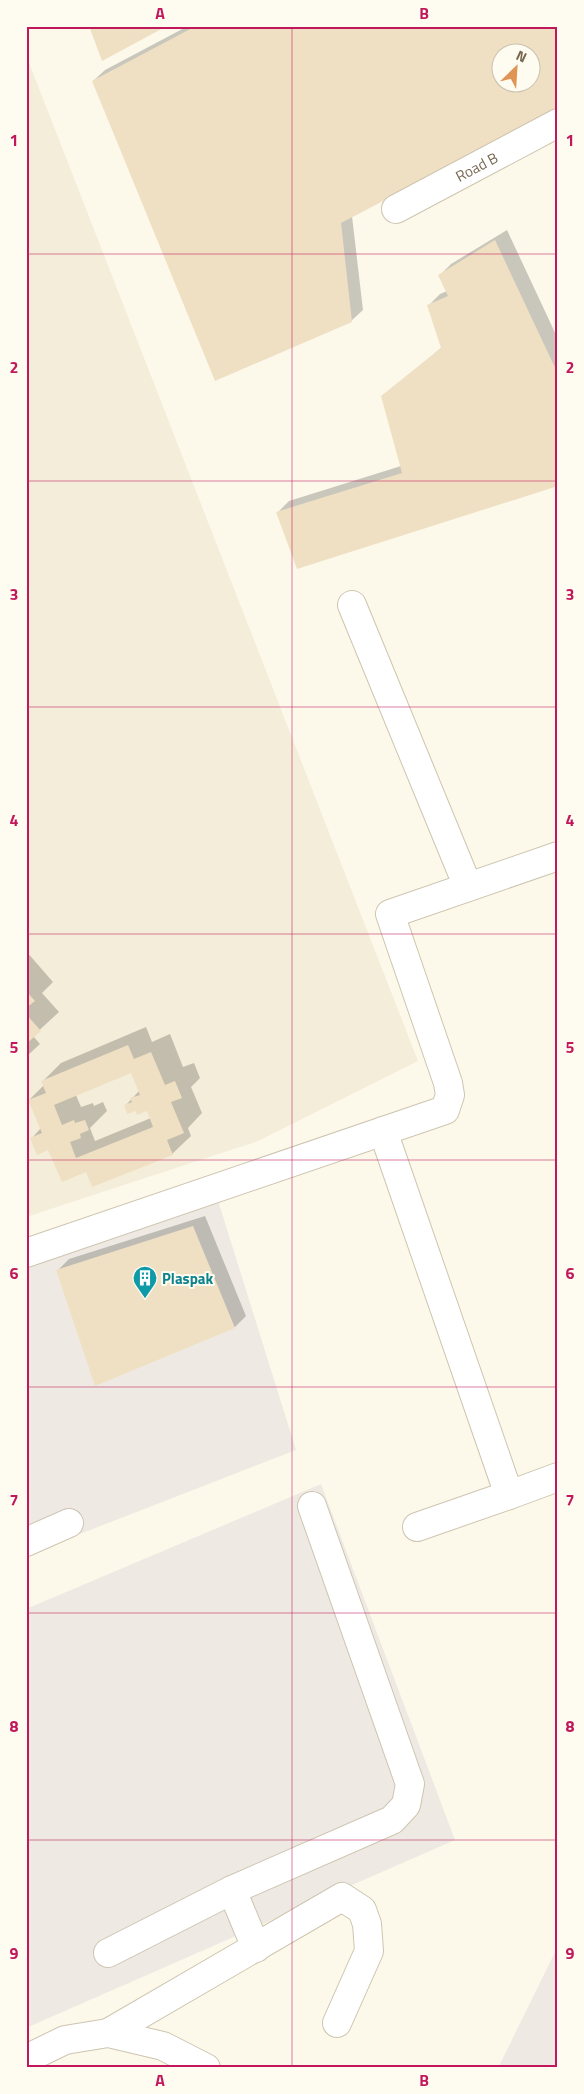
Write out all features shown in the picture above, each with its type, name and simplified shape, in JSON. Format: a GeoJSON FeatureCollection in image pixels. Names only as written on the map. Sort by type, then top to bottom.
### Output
{"type":"FeatureCollection","features":[{"type":"Feature","properties":{"kind":"lane","name":"Road B"},"geometry":{"type":"LineString","coordinates":[[396,209],[558,123]]}},
{"type":"Feature","properties":{"kind":"lane"},"geometry":{"type":"LineString","coordinates":[[352,605],[468,886]]}},
{"type":"Feature","properties":{"kind":"lane"},"geometry":{"type":"LineString","coordinates":[[26,1252],[445,1110],[450,1095],[390,914],[558,856]]}},
{"type":"Feature","properties":{"kind":"lane"},"geometry":{"type":"LineString","coordinates":[[383,1131],[509,1495]]}},
{"type":"Feature","properties":{"kind":"lane"},"geometry":{"type":"LineString","coordinates":[[417,1527],[558,1477]]}},
{"type":"Feature","properties":{"kind":"lane"},"geometry":{"type":"LineString","coordinates":[[108,1953],[232,1890],[392,1820],[406,1805],[410,1784],[312,1506]]}},
{"type":"Feature","properties":{"kind":"lane"},"geometry":{"type":"LineString","coordinates":[[26,1542],[69,1523]]}},
{"type":"Feature","properties":{"kind":"lane"},"geometry":{"type":"LineString","coordinates":[[232,1890],[256,1948]]}},
{"type":"Feature","properties":{"kind":"lane"},"geometry":{"type":"LineString","coordinates":[[26,2059],[65,2040],[108,2033],[342,1897],[362,1910],[368,1924],[369,1951],[337,2023]]}},
{"type":"Feature","properties":{"kind":"lane"},"geometry":{"type":"LineString","coordinates":[[108,2033],[163,2046],[206,2068]]}},
{"type":"Feature","properties":{"kind":"shaded area"},"geometry":{"type":"Polygon","coordinates":[[[26,55],[418,1061],[258,1141],[26,1217],[26,55]]]}},
{"type":"Feature","properties":{"kind":"shaded area"},"geometry":{"type":"Polygon","coordinates":[[[216,1194],[296,1450],[26,1555],[26,1262],[216,1194]]]}},
{"type":"Feature","properties":{"kind":"shaded area"},"geometry":{"type":"Polygon","coordinates":[[[321,1484],[455,1840],[26,2028],[26,1609],[321,1484]]]}},
{"type":"Feature","properties":{"kind":"shaded area"},"geometry":{"type":"Polygon","coordinates":[[[558,1946],[558,2068],[498,2068],[558,1946]]]}},
{"type":"Feature","properties":{"kind":"building"},"geometry":{"type":"Polygon","coordinates":[[[89,26],[167,26],[102,61],[89,26]]]}},
{"type":"Feature","properties":{"kind":"building"},"geometry":{"type":"Polygon","coordinates":[[[196,26],[558,26],[558,110],[341,223],[352,322],[215,381],[92,81],[196,26]]]}},
{"type":"Feature","properties":{"kind":"building"},"geometry":{"type":"Polygon","coordinates":[[[495,240],[558,374],[558,486],[297,569],[276,512],[402,473],[381,396],[441,348],[427,305],[448,296],[438,275],[495,240]]]}},
{"type":"Feature","properties":{"kind":"building"},"geometry":{"type":"Polygon","coordinates":[[[26,991],[35,1001],[26,1008],[26,991]]]}},
{"type":"Feature","properties":{"kind":"building"},"geometry":{"type":"Polygon","coordinates":[[[26,1014],[41,1031],[26,1044],[26,1014]]]}},
{"type":"Feature","properties":{"kind":"building"},"geometry":{"type":"Polygon","coordinates":[[[128,1045],[134,1059],[151,1052],[165,1085],[175,1081],[182,1098],[171,1102],[184,1133],[167,1140],[173,1155],[92,1187],[86,1172],[62,1182],[48,1150],[37,1155],[30,1138],[42,1133],[28,1100],[46,1093],[41,1081],[128,1045]],[[131,1073],[54,1105],[62,1125],[74,1120],[75,1123],[85,1120],[89,1130],[80,1134],[81,1138],[70,1142],[76,1158],[153,1127],[147,1111],[137,1115],[136,1111],[127,1114],[124,1105],[132,1102],[130,1098],[140,1095],[131,1073]]]}},
{"type":"Feature","properties":{"kind":"building","name":"Plaspak"},"geometry":{"type":"Polygon","coordinates":[[[193,1226],[235,1328],[95,1386],[56,1270],[193,1226]]]}},
{"type":"Feature","properties":{"kind":"place","name":"Plaspak"},"geometry":{"type":"Point","coordinates":[145,1299]}}]}
